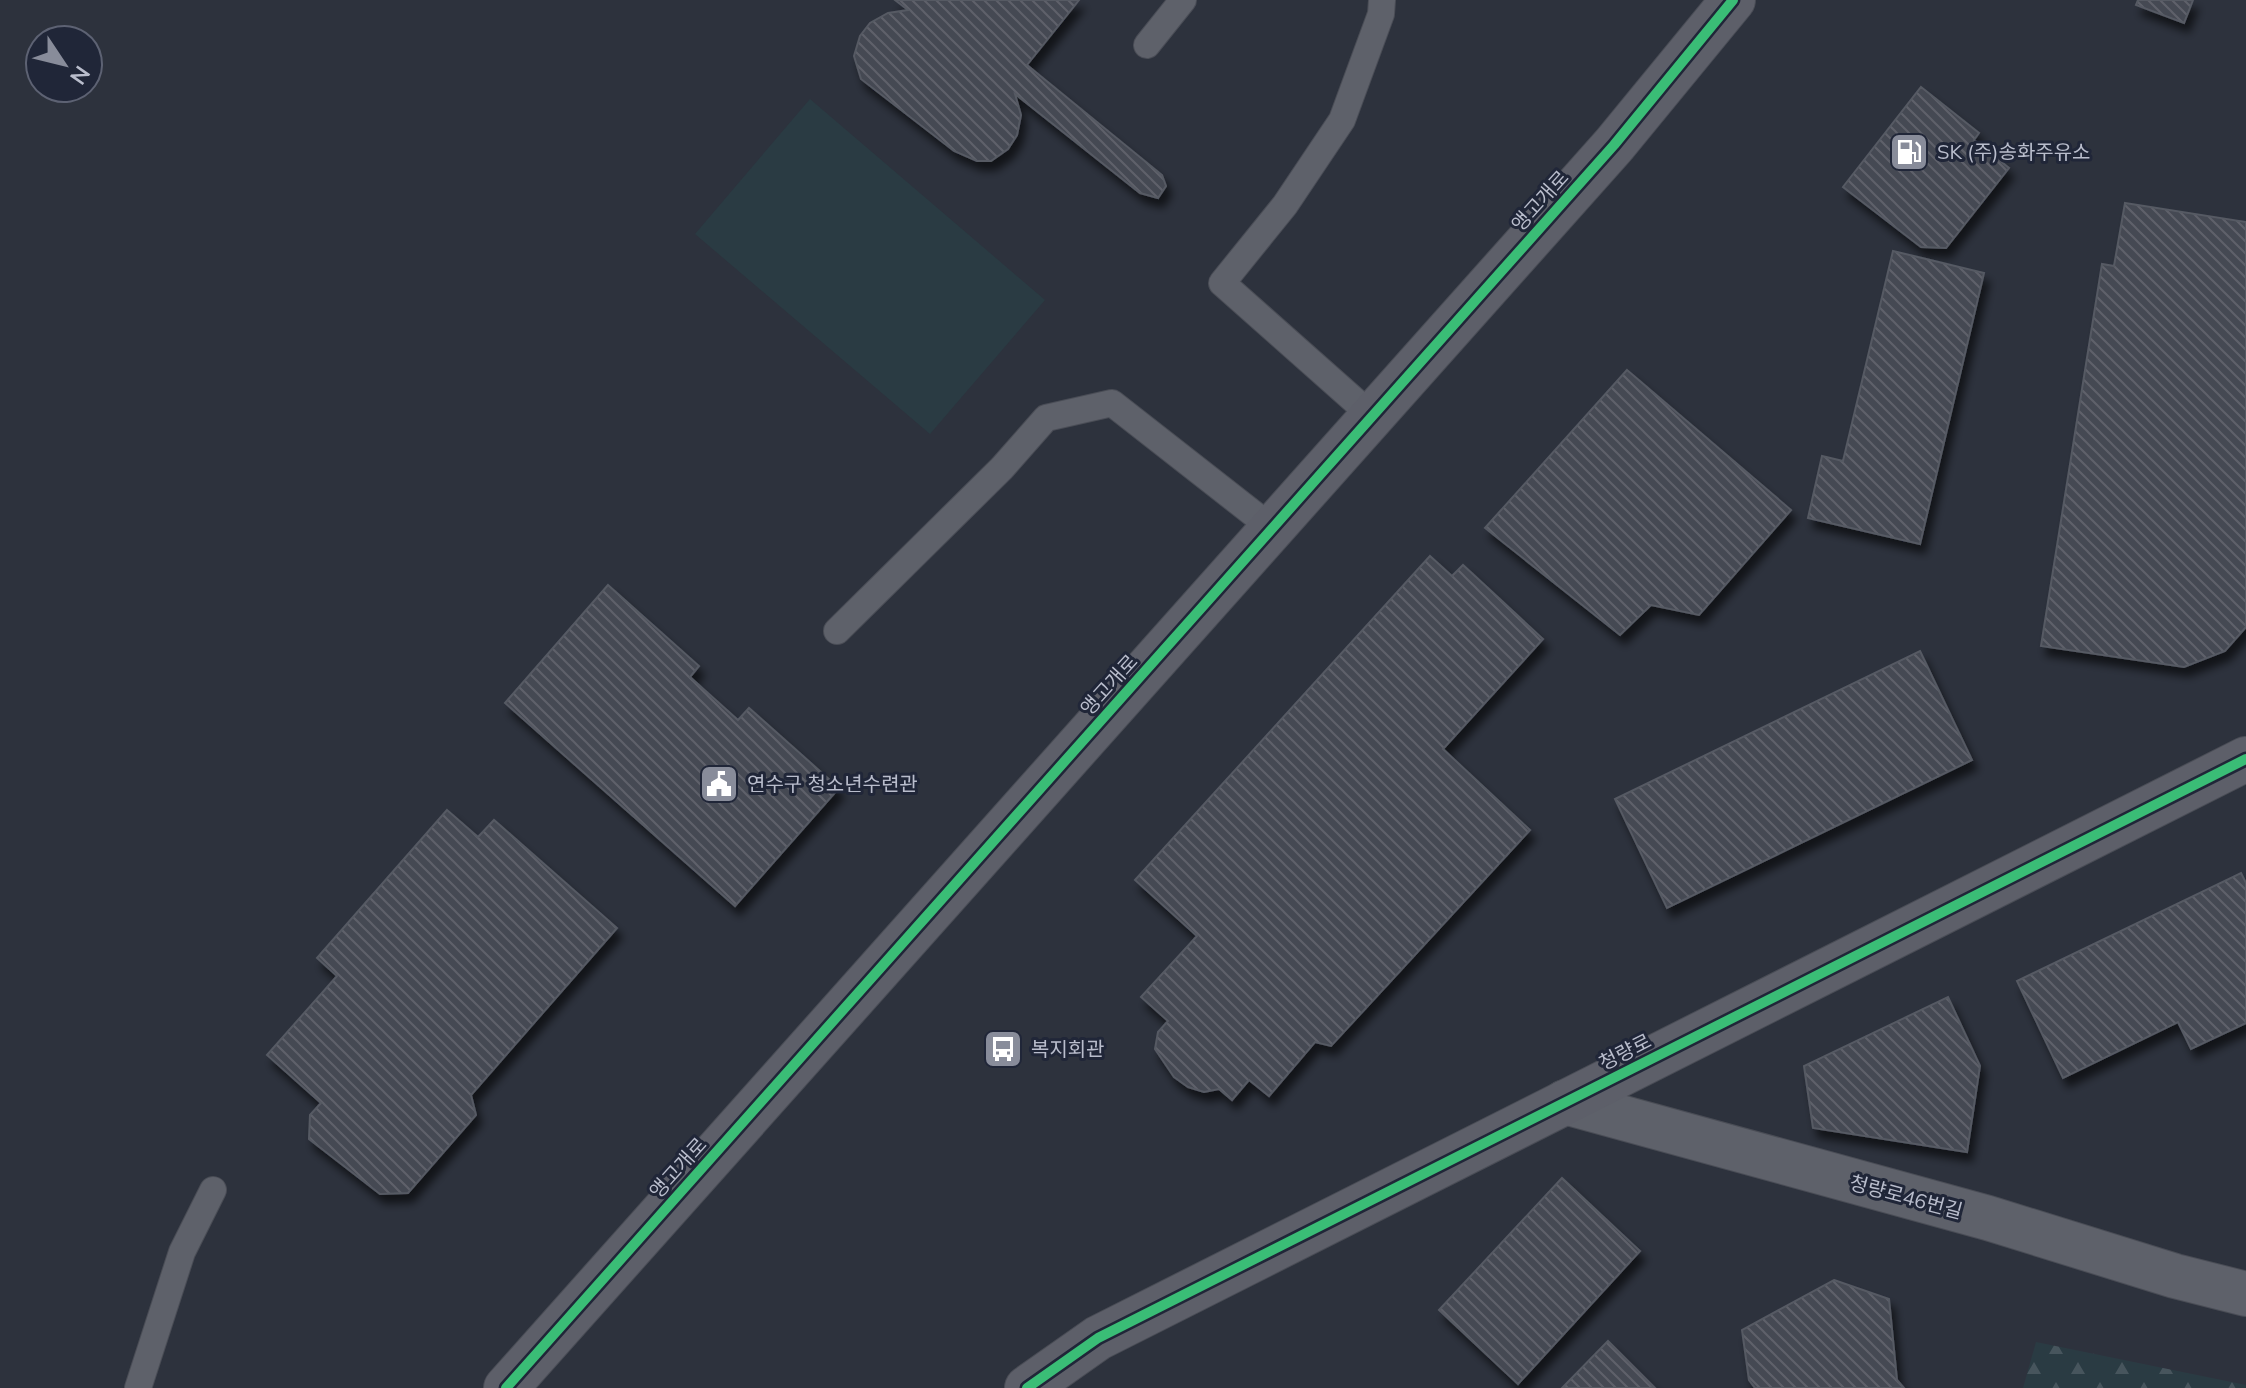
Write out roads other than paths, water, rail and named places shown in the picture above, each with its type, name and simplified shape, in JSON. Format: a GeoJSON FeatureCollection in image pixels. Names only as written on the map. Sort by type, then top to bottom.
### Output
{"type":"FeatureCollection","features":[{"type":"Feature","properties":{"kind":"street","name":"앵고개로"},"geometry":{"type":"LineString","coordinates":[[506,1388],[1614,145],[1733,0]]}},
{"type":"Feature","properties":{"kind":"street","name":"청량로"},"geometry":{"type":"LineString","coordinates":[[1027,1388],[1098,1338],[2246,759]]}},
{"type":"Feature","properties":{"kind":"street","name":"청량로46번길"},"geometry":{"type":"LineString","coordinates":[[1565,1102],[1988,1218],[2175,1276],[2246,1294]]}},
{"type":"Feature","properties":{"kind":"lane"},"geometry":{"type":"LineString","coordinates":[[1147,45],[1183,0]]}},
{"type":"Feature","properties":{"kind":"lane"},"geometry":{"type":"LineString","coordinates":[[1372,416],[1222,283],[1285,205],[1342,120],[1381,14],[1382,0]]}},
{"type":"Feature","properties":{"kind":"lane"},"geometry":{"type":"LineString","coordinates":[[837,631],[1002,468],[1046,418],[1112,403],[1273,529]]}},
{"type":"Feature","properties":{"kind":"lane"},"geometry":{"type":"LineString","coordinates":[[138,1388],[182,1252],[213,1190]]}},
{"type":"Feature","properties":{"kind":"place","name":"SK (주)송화주유소"},"geometry":{"type":"Point","coordinates":[1909,152]}},
{"type":"Feature","properties":{"kind":"place","name":"연수구 청소년수련관"},"geometry":{"type":"Point","coordinates":[719,784]}},
{"type":"Feature","properties":{"kind":"place","name":"복지회관"},"geometry":{"type":"Point","coordinates":[1003,1049]}}]}
